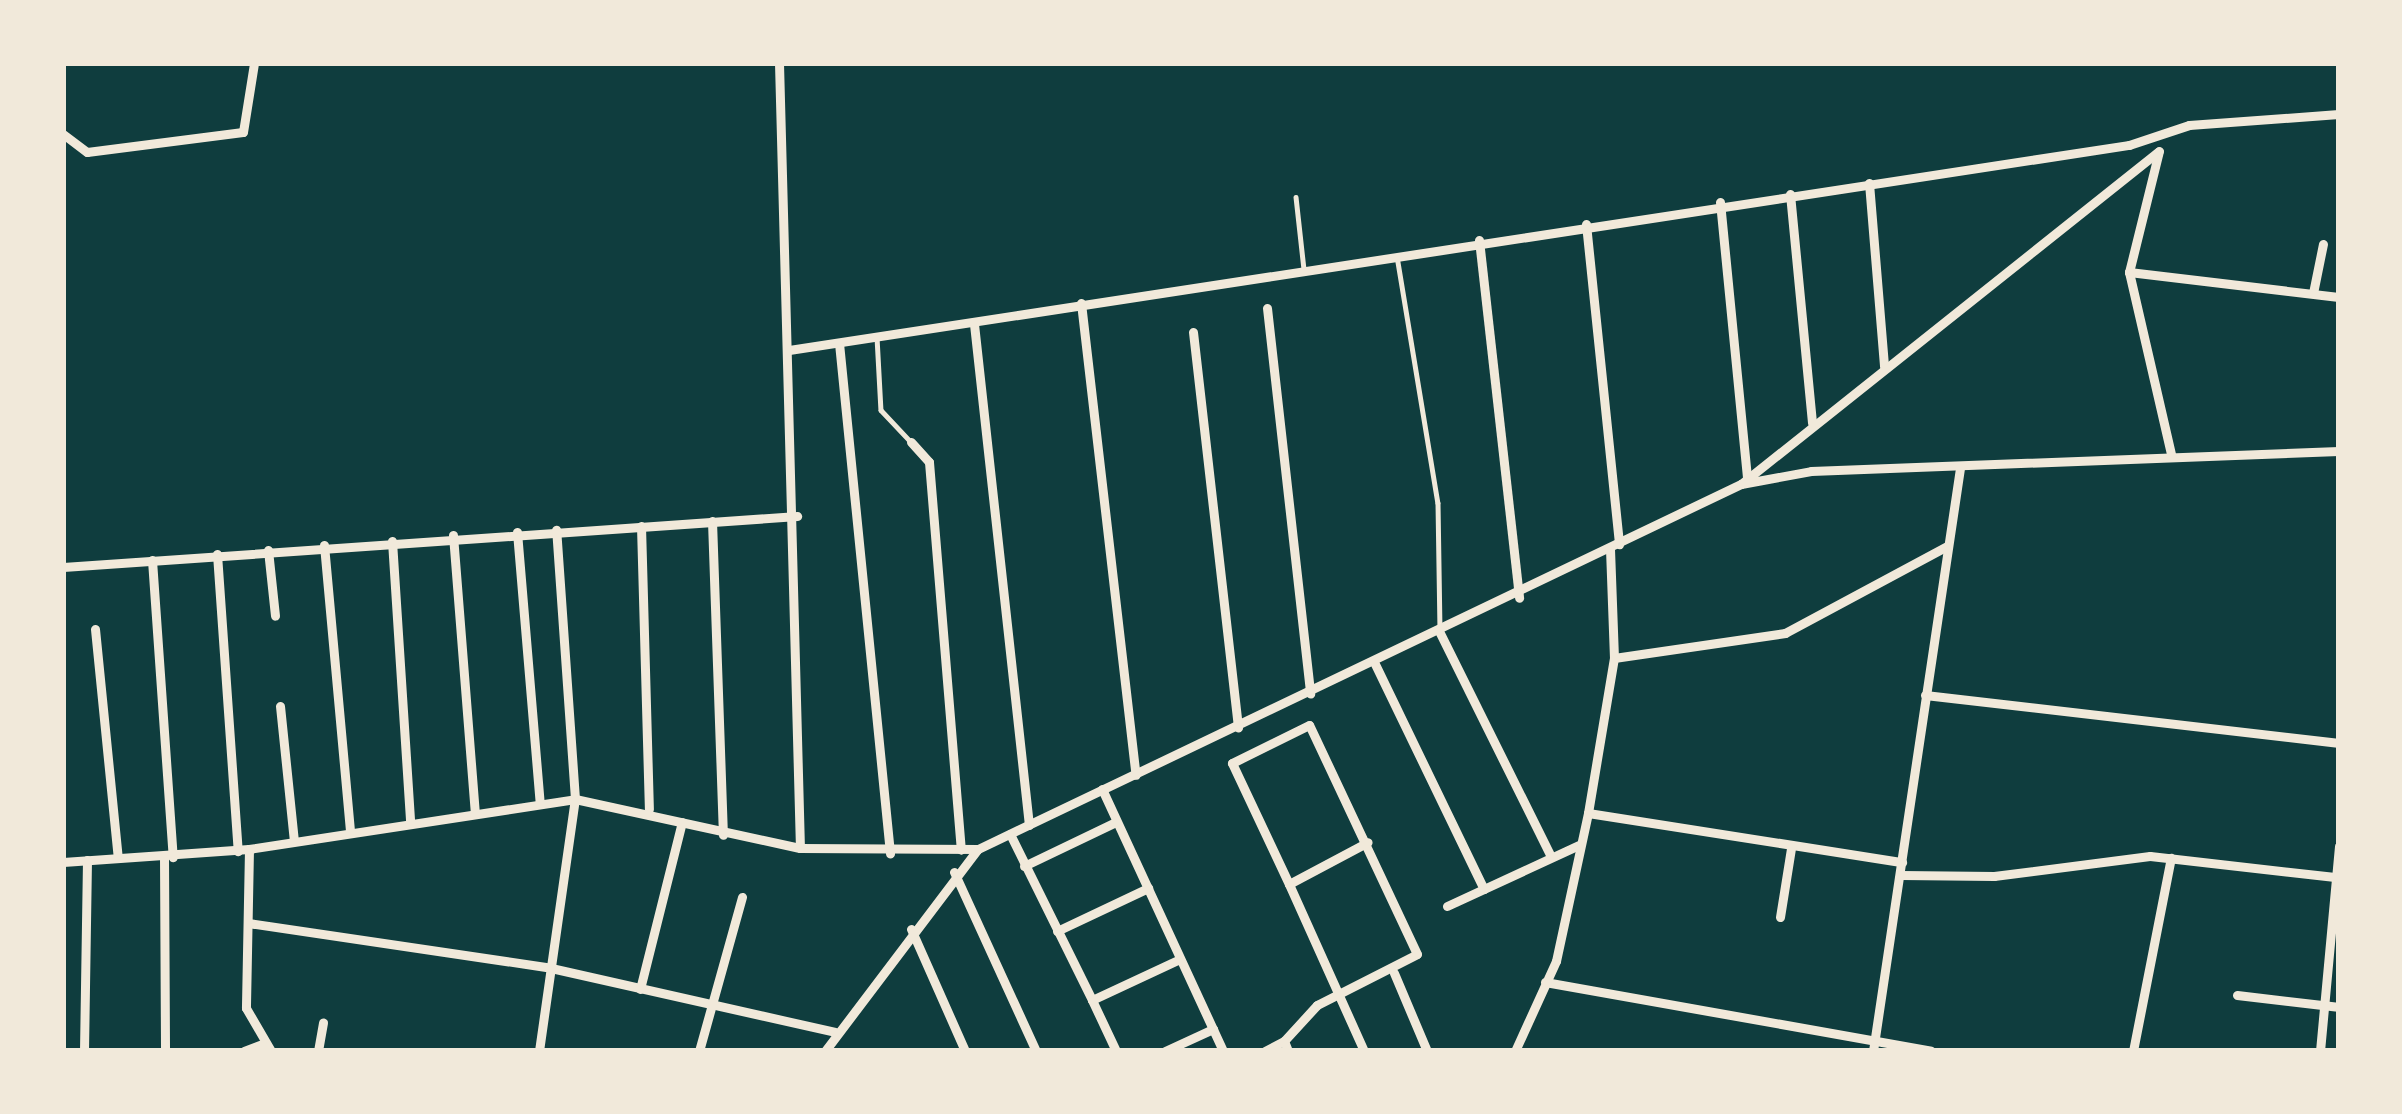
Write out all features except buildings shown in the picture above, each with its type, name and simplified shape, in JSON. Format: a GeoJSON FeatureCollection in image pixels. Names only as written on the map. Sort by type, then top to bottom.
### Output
{"type":"FeatureCollection","features":[{"type":"Feature","properties":{"kind":"street"},"geometry":{"type":"LineString","coordinates":[[63,134],[87,152],[243,133],[254,63]]}},
{"type":"Feature","properties":{"kind":"street"},"geometry":{"type":"LineString","coordinates":[[779,63],[796,516],[800,848]]}},
{"type":"Feature","properties":{"kind":"street"},"geometry":{"type":"LineString","coordinates":[[789,350],[974,325],[1081,303],[1720,202],[1869,183],[2163,133],[2339,114]]}},
{"type":"Feature","properties":{"kind":"street"},"geometry":{"type":"LineString","coordinates":[[2163,133],[2129,272],[2171,454]]}},
{"type":"Feature","properties":{"kind":"street"},"geometry":{"type":"LineString","coordinates":[[825,1051],[954,872],[978,849],[1439,631],[1519,598],[1744,481],[2159,151]]}},
{"type":"Feature","properties":{"kind":"street"},"geometry":{"type":"LineString","coordinates":[[1869,183],[1884,366]]}},
{"type":"Feature","properties":{"kind":"street"},"geometry":{"type":"LineString","coordinates":[[1790,194],[1812,423]]}},
{"type":"Feature","properties":{"kind":"street"},"geometry":{"type":"LineString","coordinates":[[1720,202],[1744,481]]}},
{"type":"Feature","properties":{"kind":"street"},"geometry":{"type":"LineString","coordinates":[[1515,1051],[1545,982],[1580,845],[1614,658],[1614,546],[1586,224]]}},
{"type":"Feature","properties":{"kind":"street"},"geometry":{"type":"LineString","coordinates":[[1479,240],[1519,598]]}},
{"type":"Feature","properties":{"kind":"street"},"geometry":{"type":"LineString","coordinates":[[2313,293],[2323,244]]}},
{"type":"Feature","properties":{"kind":"street"},"geometry":{"type":"LineString","coordinates":[[2129,272],[2339,297]]}},
{"type":"Feature","properties":{"kind":"street"},"geometry":{"type":"LineString","coordinates":[[1081,303],[1136,775]]}},
{"type":"Feature","properties":{"kind":"street"},"geometry":{"type":"LineString","coordinates":[[1267,308],[1310,694]]}},
{"type":"Feature","properties":{"kind":"street"},"geometry":{"type":"LineString","coordinates":[[974,325],[1028,825]]}},
{"type":"Feature","properties":{"kind":"street"},"geometry":{"type":"LineString","coordinates":[[1193,332],[1238,727]]}},
{"type":"Feature","properties":{"kind":"street"},"geometry":{"type":"LineString","coordinates":[[839,343],[890,853]]}},
{"type":"Feature","properties":{"kind":"street"},"geometry":{"type":"LineString","coordinates":[[911,442],[928,463],[961,850]]}},
{"type":"Feature","properties":{"kind":"street"},"geometry":{"type":"LineString","coordinates":[[1744,481],[1811,471],[2339,451]]}},
{"type":"Feature","properties":{"kind":"street"},"geometry":{"type":"LineString","coordinates":[[1874,1047],[1960,468]]}},
{"type":"Feature","properties":{"kind":"street"},"geometry":{"type":"LineString","coordinates":[[63,567],[453,536],[796,516]]}},
{"type":"Feature","properties":{"kind":"street"},"geometry":{"type":"LineString","coordinates":[[712,521],[723,835]]}},
{"type":"Feature","properties":{"kind":"street"},"geometry":{"type":"LineString","coordinates":[[641,526],[649,808]]}},
{"type":"Feature","properties":{"kind":"street"},"geometry":{"type":"LineString","coordinates":[[539,1051],[575,799],[556,530]]}},
{"type":"Feature","properties":{"kind":"street"},"geometry":{"type":"LineString","coordinates":[[517,532],[540,804]]}},
{"type":"Feature","properties":{"kind":"street"},"geometry":{"type":"LineString","coordinates":[[453,536],[475,812]]}},
{"type":"Feature","properties":{"kind":"street"},"geometry":{"type":"LineString","coordinates":[[392,541],[410,821]]}},
{"type":"Feature","properties":{"kind":"street"},"geometry":{"type":"LineString","coordinates":[[324,545],[350,830]]}},
{"type":"Feature","properties":{"kind":"street"},"geometry":{"type":"LineString","coordinates":[[1614,658],[1785,633],[1947,546]]}},
{"type":"Feature","properties":{"kind":"street"},"geometry":{"type":"LineString","coordinates":[[268,550],[275,616]]}},
{"type":"Feature","properties":{"kind":"street"},"geometry":{"type":"LineString","coordinates":[[217,554],[244,850],[246,1009],[266,1048],[244,1051]]}},
{"type":"Feature","properties":{"kind":"street"},"geometry":{"type":"LineString","coordinates":[[152,560],[168,857],[165,1051]]}},
{"type":"Feature","properties":{"kind":"street"},"geometry":{"type":"LineString","coordinates":[[95,629],[118,858]]}},
{"type":"Feature","properties":{"kind":"street"},"geometry":{"type":"LineString","coordinates":[[1439,631],[1551,857]]}},
{"type":"Feature","properties":{"kind":"street"},"geometry":{"type":"LineString","coordinates":[[1375,664],[1484,889]]}},
{"type":"Feature","properties":{"kind":"street"},"geometry":{"type":"LineString","coordinates":[[1924,695],[2339,743]]}},
{"type":"Feature","properties":{"kind":"street"},"geometry":{"type":"LineString","coordinates":[[280,706],[294,841]]}},
{"type":"Feature","properties":{"kind":"street"},"geometry":{"type":"LineString","coordinates":[[1256,720],[1267,743]]}},
{"type":"Feature","properties":{"kind":"street"},"geometry":{"type":"LineString","coordinates":[[1265,1051],[1286,1046],[1341,996],[1394,973],[1416,945],[1316,729],[1267,743],[1232,767],[1289,884],[1341,996],[1364,1051]]}},
{"type":"Feature","properties":{"kind":"street"},"geometry":{"type":"LineString","coordinates":[[1102,789],[1223,1051]]}},
{"type":"Feature","properties":{"kind":"street"},"geometry":{"type":"LineString","coordinates":[[63,862],[244,850],[350,830],[575,799],[649,808],[723,835],[800,848],[890,853],[978,849]]}},
{"type":"Feature","properties":{"kind":"street"},"geometry":{"type":"LineString","coordinates":[[1588,813],[1902,862]]}},
{"type":"Feature","properties":{"kind":"street"},"geometry":{"type":"LineString","coordinates":[[640,989],[682,822]]}},
{"type":"Feature","properties":{"kind":"street"},"geometry":{"type":"LineString","coordinates":[[1024,866],[1116,822]]}},
{"type":"Feature","properties":{"kind":"street"},"geometry":{"type":"LineString","coordinates":[[1010,834],[1116,1051]]}},
{"type":"Feature","properties":{"kind":"street"},"geometry":{"type":"LineString","coordinates":[[1289,884],[1368,842]]}},
{"type":"Feature","properties":{"kind":"street"},"geometry":{"type":"LineString","coordinates":[[1447,906],[1580,845]]}},
{"type":"Feature","properties":{"kind":"street"},"geometry":{"type":"LineString","coordinates":[[2320,1051],[2339,846]]}},
{"type":"Feature","properties":{"kind":"street"},"geometry":{"type":"LineString","coordinates":[[1780,917],[1792,848]]}},
{"type":"Feature","properties":{"kind":"street"},"geometry":{"type":"LineString","coordinates":[[1901,874],[2171,858],[2335,877]]}},
{"type":"Feature","properties":{"kind":"street"},"geometry":{"type":"LineString","coordinates":[[2133,1051],[2171,858]]}},
{"type":"Feature","properties":{"kind":"street"},"geometry":{"type":"LineString","coordinates":[[84,1051],[88,860]]}},
{"type":"Feature","properties":{"kind":"street"},"geometry":{"type":"LineString","coordinates":[[954,872],[1036,1051]]}},
{"type":"Feature","properties":{"kind":"street"},"geometry":{"type":"LineString","coordinates":[[1057,931],[1148,888]]}},
{"type":"Feature","properties":{"kind":"street"},"geometry":{"type":"LineString","coordinates":[[699,1051],[742,897]]}},
{"type":"Feature","properties":{"kind":"street"},"geometry":{"type":"LineString","coordinates":[[248,923],[551,968],[835,1032]]}},
{"type":"Feature","properties":{"kind":"street"},"geometry":{"type":"LineString","coordinates":[[911,929],[965,1051]]}},
{"type":"Feature","properties":{"kind":"street"},"geometry":{"type":"LineString","coordinates":[[1092,1000],[1180,959]]}},
{"type":"Feature","properties":{"kind":"street"},"geometry":{"type":"LineString","coordinates":[[1394,973],[1427,1051]]}},
{"type":"Feature","properties":{"kind":"street"},"geometry":{"type":"LineString","coordinates":[[1545,982],[1874,1047],[1931,1051]]}},
{"type":"Feature","properties":{"kind":"street"},"geometry":{"type":"LineString","coordinates":[[2236,995],[2339,1007]]}},
{"type":"Feature","properties":{"kind":"street"},"geometry":{"type":"LineString","coordinates":[[318,1051],[323,1022]]}},
{"type":"Feature","properties":{"kind":"street"},"geometry":{"type":"LineString","coordinates":[[1165,1051],[1213,1029]]}},
{"type":"Feature","properties":{"kind":"lane"},"geometry":{"type":"LineString","coordinates":[[1296,197],[1304,269]]}},
{"type":"Feature","properties":{"kind":"lane"},"geometry":{"type":"LineString","coordinates":[[1396,256],[1438,503],[1439,631]]}},
{"type":"Feature","properties":{"kind":"lane"},"geometry":{"type":"LineString","coordinates":[[877,337],[881,410],[911,442]]}}]}
